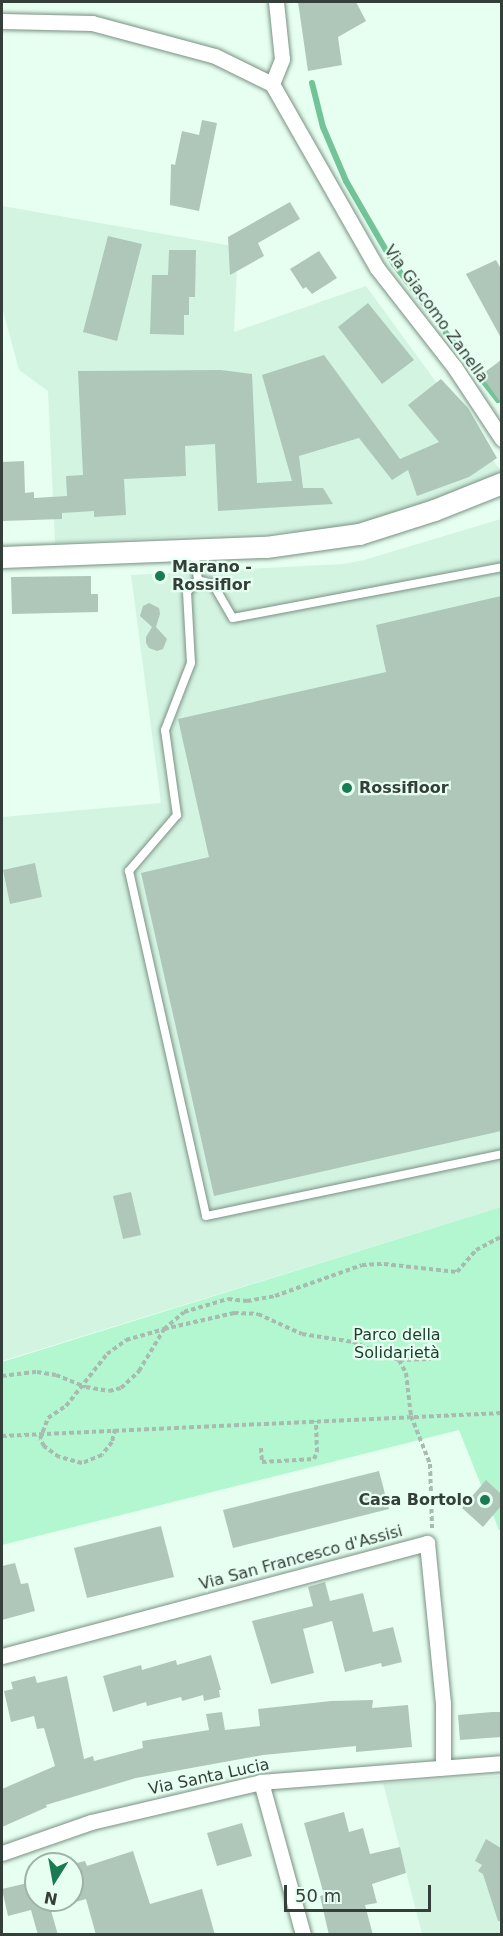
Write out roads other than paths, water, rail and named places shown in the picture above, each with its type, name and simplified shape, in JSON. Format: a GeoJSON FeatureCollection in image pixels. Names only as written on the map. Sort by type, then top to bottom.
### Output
{"type":"FeatureCollection","features":[{"type":"Feature","properties":{"kind":"street"},"geometry":{"type":"LineString","coordinates":[[2,21],[92,23],[215,56],[272,84],[282,59],[276,2]]}},
{"type":"Feature","properties":{"kind":"street","name":"Via Giacomo Zanella"},"geometry":{"type":"LineString","coordinates":[[272,84],[377,268],[455,368],[501,439]]}},
{"type":"Feature","properties":{"kind":"street"},"geometry":{"type":"LineString","coordinates":[[2,557],[266,547],[359,534],[434,510],[501,483]]}},
{"type":"Feature","properties":{"kind":"street","name":"Via San Francesco d'Assisi"},"geometry":{"type":"LineString","coordinates":[[2,1656],[427,1543],[442,1703],[443,1767]]}},
{"type":"Feature","properties":{"kind":"street","name":"Via Santa Lucia"},"geometry":{"type":"LineString","coordinates":[[2,1853],[91,1822],[261,1782],[501,1764]]}},
{"type":"Feature","properties":{"kind":"street"},"geometry":{"type":"LineString","coordinates":[[261,1782],[303,1935]]}},
{"type":"Feature","properties":{"kind":"lane"},"geometry":{"type":"LineString","coordinates":[[194,550],[198,580],[188,592],[191,663],[165,730],[177,815],[129,871],[206,1216],[501,1154]]}},
{"type":"Feature","properties":{"kind":"lane"},"geometry":{"type":"LineString","coordinates":[[198,580],[213,584],[234,618],[501,567]]}},
{"type":"Feature","properties":{"kind":"waterway"},"geometry":{"type":"LineString","coordinates":[[312,83],[323,127],[346,181],[394,264],[435,318]]}},
{"type":"Feature","properties":{"kind":"waterway"},"geometry":{"type":"LineString","coordinates":[[446,333],[498,400]]}},
{"type":"Feature","properties":{"kind":"place","name":"Marano - Rossiflor"},"geometry":{"type":"Point","coordinates":[160,576]}},
{"type":"Feature","properties":{"kind":"place","name":"Rossifloor"},"geometry":{"type":"Point","coordinates":[347,788]}},
{"type":"Feature","properties":{"kind":"place","name":"Casa Bortolo"},"geometry":{"type":"Point","coordinates":[485,1500]}},
{"type":"Feature","properties":{"kind":"park label","name":"Parco della Solidarietà"},"geometry":{"type":"Point","coordinates":[397,1344]}}]}
